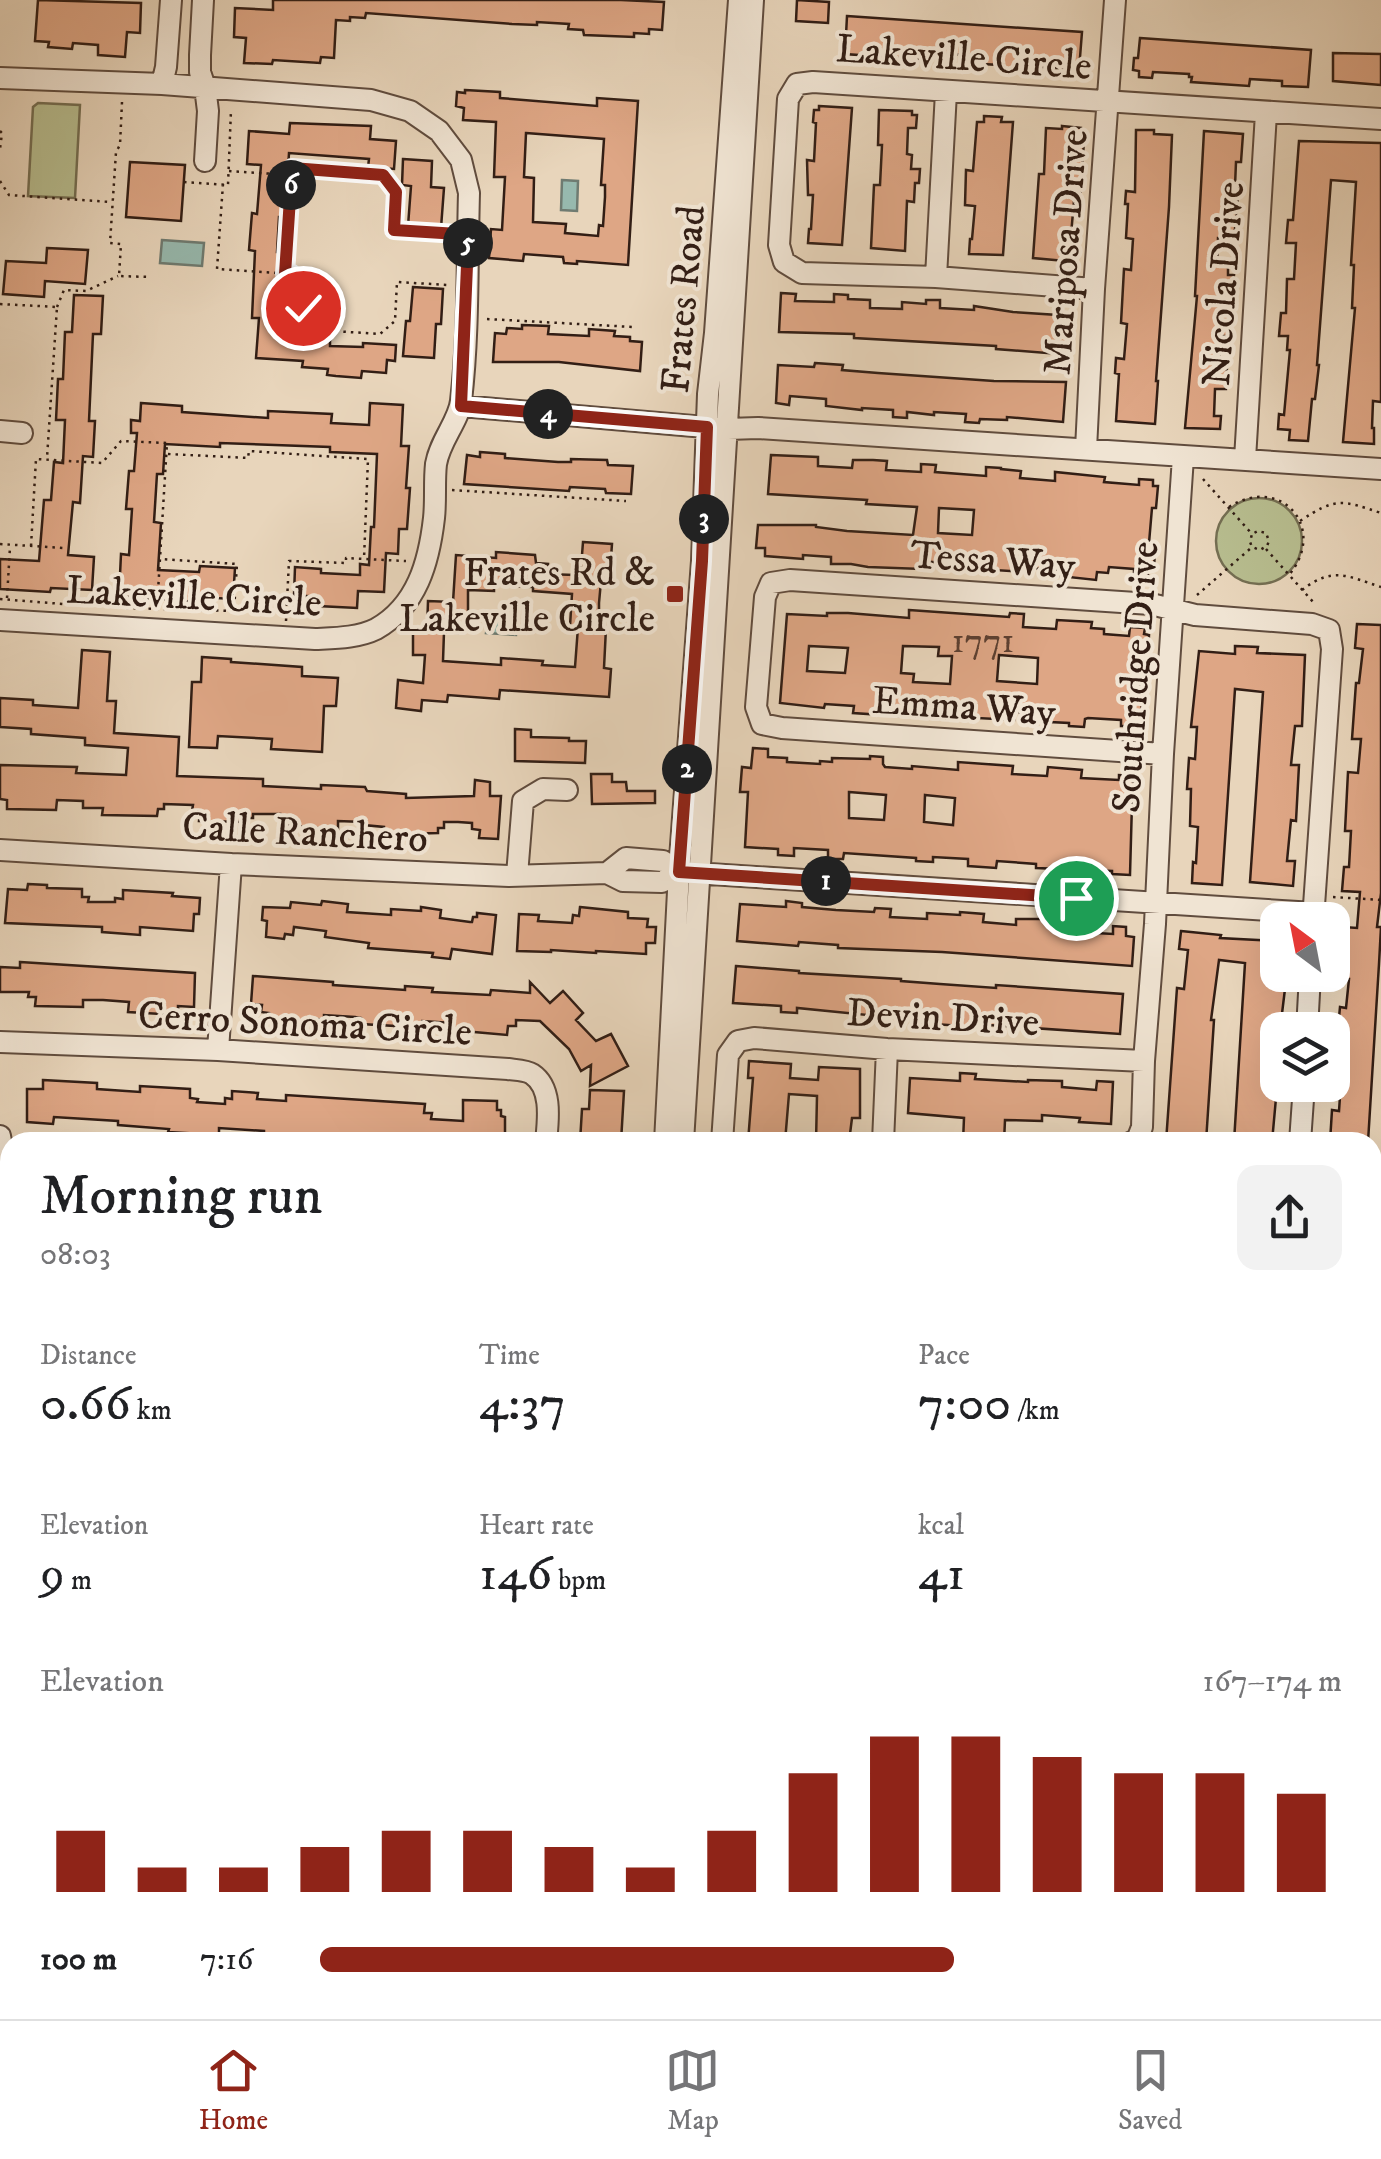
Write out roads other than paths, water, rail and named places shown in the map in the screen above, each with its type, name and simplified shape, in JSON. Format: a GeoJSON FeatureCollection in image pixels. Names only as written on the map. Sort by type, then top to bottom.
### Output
{"type":"FeatureCollection","features":[{"type":"Feature","properties":{"kind":"street"},"geometry":{"type":"LineString","coordinates":[[162,84],[171,0]]}},
{"type":"Feature","properties":{"kind":"street"},"geometry":{"type":"LineString","coordinates":[[203,0],[200,72],[208,111],[206,161]]}},
{"type":"Feature","properties":{"kind":"street","name":"Frates Road"},"geometry":{"type":"LineString","coordinates":[[718,428],[739,0]]}},
{"type":"Feature","properties":{"kind":"street","name":"Frates Road"},"geometry":{"type":"LineString","coordinates":[[683,1132],[688,872],[702,561],[718,428],[753,0]]}},
{"type":"Feature","properties":{"kind":"street","name":"Mariposa Drive"},"geometry":{"type":"LineString","coordinates":[[1086,449],[1114,0]]}},
{"type":"Feature","properties":{"kind":"street","name":"Lakeville Circle"},"geometry":{"type":"LineString","coordinates":[[0,78],[162,84],[371,100],[410,111],[439,131],[461,160],[469,193],[461,406],[442,441],[436,464],[434,517],[426,565],[415,590],[396,613],[374,630],[315,639],[3,610]]}},
{"type":"Feature","properties":{"kind":"street","name":"Lakeville Circle"},"geometry":{"type":"LineString","coordinates":[[1094,289],[802,272],[784,262],[779,245],[788,100],[797,84],[1381,119]]}},
{"type":"Feature","properties":{"kind":"street"},"geometry":{"type":"LineString","coordinates":[[936,277],[946,92]]}},
{"type":"Feature","properties":{"kind":"street","name":"Nicola Drive"},"geometry":{"type":"LineString","coordinates":[[1245,458],[1266,113]]}},
{"type":"Feature","properties":{"kind":"street"},"geometry":{"type":"LineString","coordinates":[[461,406],[718,428],[1381,469]]}},
{"type":"Feature","properties":{"kind":"street"},"geometry":{"type":"LineString","coordinates":[[0,431],[22,433]]}},
{"type":"Feature","properties":{"kind":"street","name":"Southridge Drive"},"geometry":{"type":"LineString","coordinates":[[1139,1132],[1184,457]]}},
{"type":"Feature","properties":{"kind":"street","name":"Tessa Way"},"geometry":{"type":"LineString","coordinates":[[762,724],[756,706],[764,597],[771,583],[790,580],[1151,604],[1195,615],[1312,624],[1329,630],[1332,649],[1315,902]]}},
{"type":"Feature","properties":{"kind":"street","name":"Emma Way"},"geometry":{"type":"LineString","coordinates":[[762,724],[1162,754]]}},
{"type":"Feature","properties":{"kind":"street"},"geometry":{"type":"LineString","coordinates":[[517,875],[523,801],[543,789],[567,790]]}},
{"type":"Feature","properties":{"kind":"street","name":"Calle Ranchero"},"geometry":{"type":"LineString","coordinates":[[0,850],[517,875],[608,873],[626,858],[663,861],[688,872]]}},
{"type":"Feature","properties":{"kind":"street"},"geometry":{"type":"LineString","coordinates":[[218,1050],[231,864]]}},
{"type":"Feature","properties":{"kind":"street"},"geometry":{"type":"LineString","coordinates":[[688,872],[1260,911]]}},
{"type":"Feature","properties":{"kind":"street","name":"Frates Road"},"geometry":{"type":"LineString","coordinates":[[666,1132],[688,872]]}},
{"type":"Feature","properties":{"kind":"street","name":"Devin Drive"},"geometry":{"type":"LineString","coordinates":[[723,1132],[728,1055],[738,1042],[754,1038],[887,1049],[1144,1061]]}},
{"type":"Feature","properties":{"kind":"street","name":"Cerro Sonoma Circle"},"geometry":{"type":"LineString","coordinates":[[0,1042],[218,1050],[508,1069],[530,1073],[544,1087],[547,1132]]}},
{"type":"Feature","properties":{"kind":"street"},"geometry":{"type":"LineString","coordinates":[[883,1132],[887,1049]]}},
{"type":"Feature","properties":{"kind":"street"},"geometry":{"type":"LineString","coordinates":[[1301,1132],[1303,1102]]}},
{"type":"Feature","properties":{"kind":"water"},"geometry":{"type":"Polygon","coordinates":[[[562,180],[578,181],[577,211],[561,210],[562,180]]]}},
{"type":"Feature","properties":{"kind":"water"},"geometry":{"type":"Polygon","coordinates":[[[162,240],[204,243],[202,266],[160,263],[162,240]]]}},
{"type":"Feature","properties":{"kind":"water"},"geometry":{"type":"Polygon","coordinates":[[[488,619],[517,621],[516,635],[486,633],[488,619]]]}},
{"type":"Feature","properties":{"kind":"place","name":"Frates Rd & Lakeville Circle"},"geometry":{"type":"Point","coordinates":[675,594]}}]}
